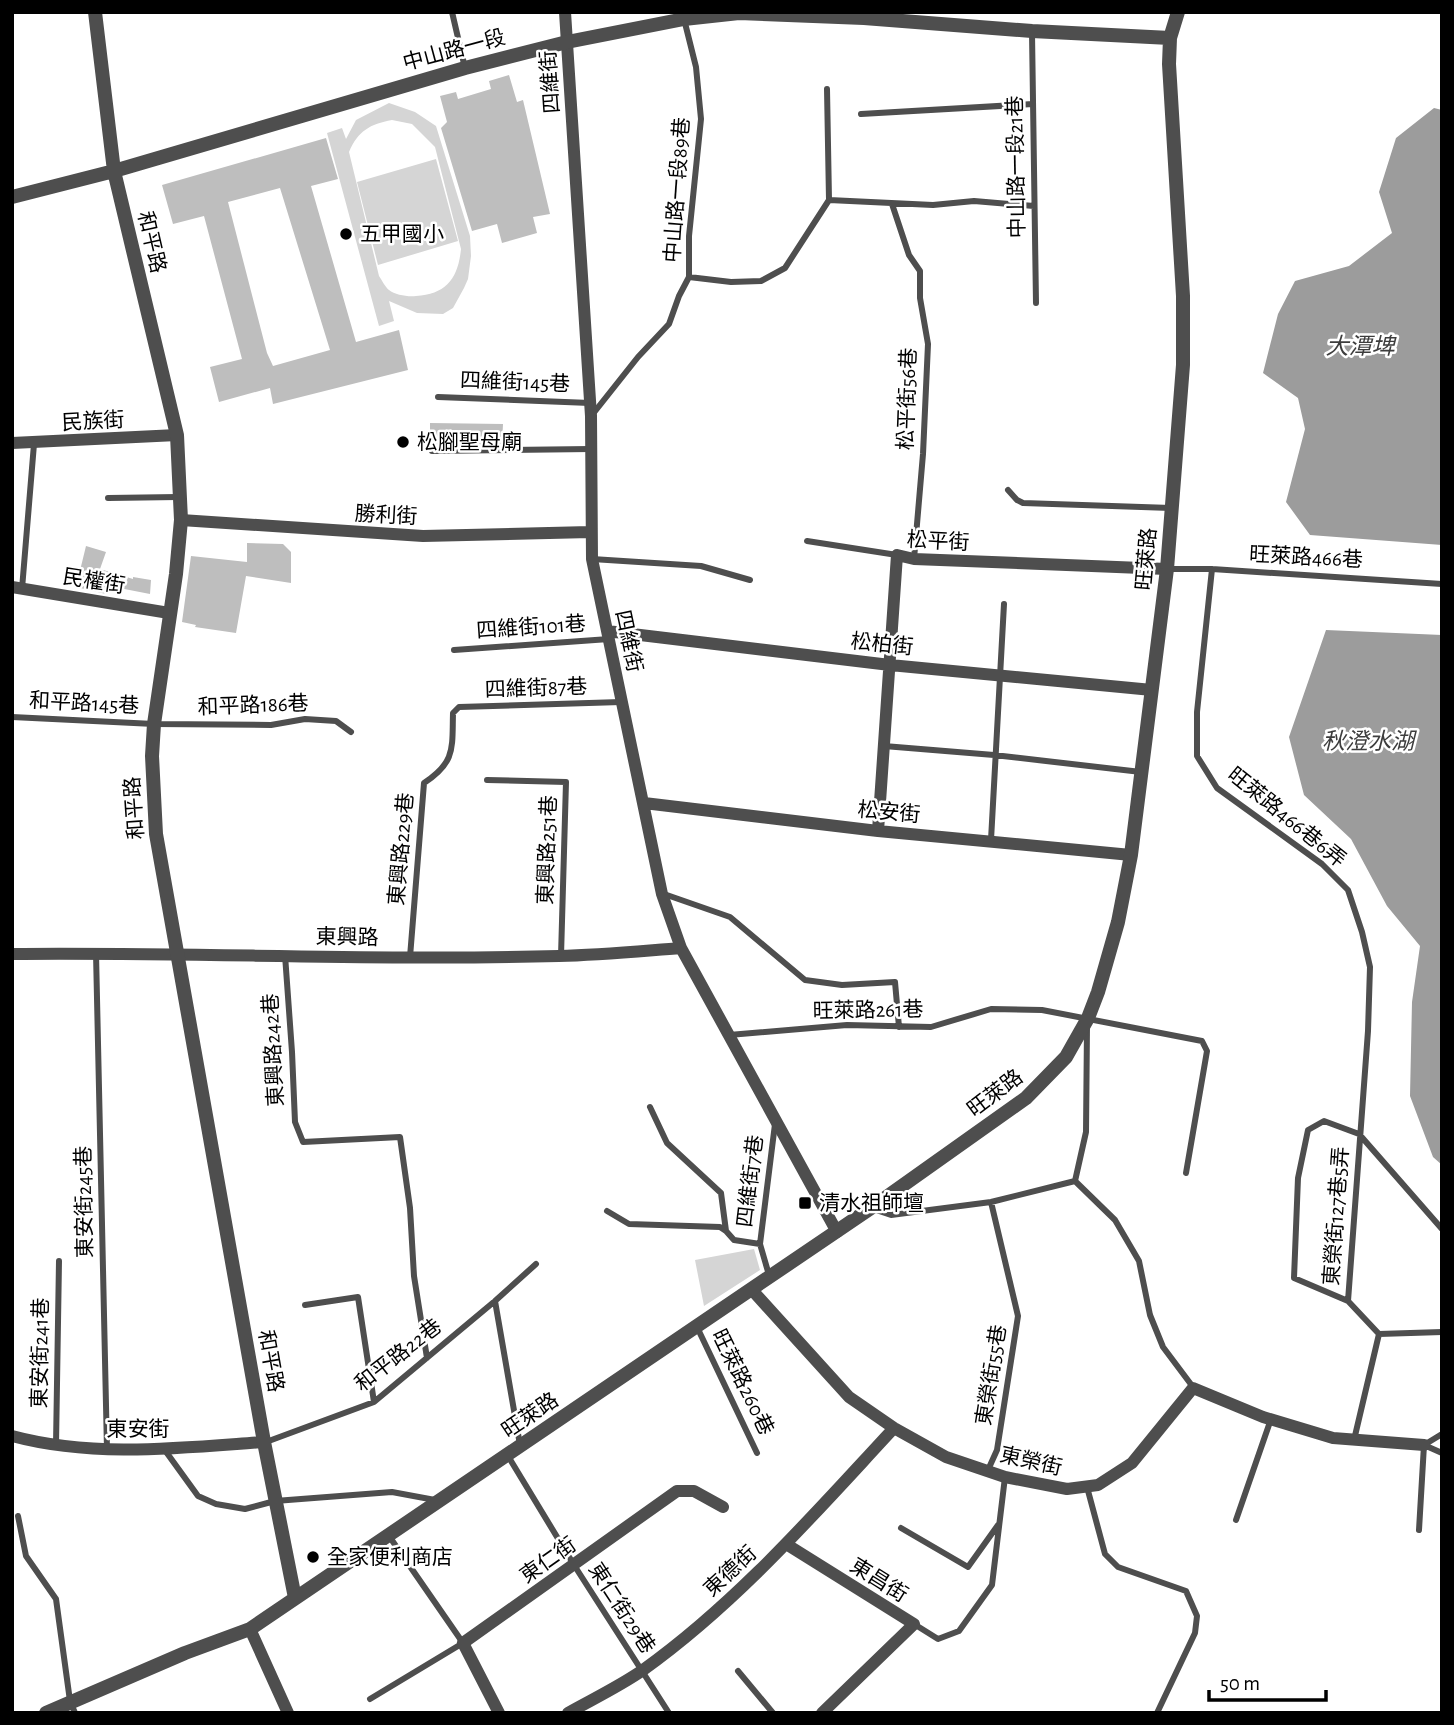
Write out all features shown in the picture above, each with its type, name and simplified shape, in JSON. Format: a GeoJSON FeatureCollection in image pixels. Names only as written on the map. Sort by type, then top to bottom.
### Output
{"type":"FeatureCollection","features":[{"type":"Feature","properties":{"kind":"street","name":"和平路"},"geometry":{"type":"LineString","coordinates":[[94,12],[114,171],[177,435],[181,520],[176,574],[154,724],[152,756],[156,834],[264,1443],[295,1598]]}},
{"type":"Feature","properties":{"kind":"street","name":"四維街"},"geometry":{"type":"LineString","coordinates":[[565,12],[591,416],[592,559],[662,894],[681,948],[837,1232]]}},
{"type":"Feature","properties":{"kind":"street","name":"旺萊路"},"geometry":{"type":"LineString","coordinates":[[46,1713],[73,1707],[185,1653],[250,1629],[872,1208],[1026,1098],[1066,1056],[1088,1018],[1105,973],[1131,855],[1167,569],[1183,365],[1183,296],[1169,64],[1170,37],[1178,12]]}},
{"type":"Feature","properties":{"kind":"street","name":"中山路一段"},"geometry":{"type":"LineString","coordinates":[[12,197],[114,171],[465,68],[684,15],[740,13],[864,18],[1032,31],[1170,37]]}},
{"type":"Feature","properties":{"kind":"street","name":"民族街"},"geometry":{"type":"LineString","coordinates":[[12,443],[177,435]]}},
{"type":"Feature","properties":{"kind":"street","name":"勝利街"},"geometry":{"type":"LineString","coordinates":[[181,520],[410,536],[590,533]]}},
{"type":"Feature","properties":{"kind":"street","name":"松平街"},"geometry":{"type":"LineString","coordinates":[[878,831],[897,555],[914,559],[1167,569]]}},
{"type":"Feature","properties":{"kind":"street","name":"民權街"},"geometry":{"type":"LineString","coordinates":[[17,588],[169,613]]}},
{"type":"Feature","properties":{"kind":"street","name":"松柏街"},"geometry":{"type":"LineString","coordinates":[[608,635],[1152,690]]}},
{"type":"Feature","properties":{"kind":"street","name":"松安街"},"geometry":{"type":"LineString","coordinates":[[644,803],[878,831],[1131,855]]}},
{"type":"Feature","properties":{"kind":"street","name":"東興路"},"geometry":{"type":"LineString","coordinates":[[12,954],[561,956],[681,948]]}},
{"type":"Feature","properties":{"kind":"street","name":"東榮街"},"geometry":{"type":"LineString","coordinates":[[752,1290],[849,1397],[894,1428],[946,1457],[1005,1477],[1067,1489],[1098,1485],[1132,1463],[1193,1388]]}},
{"type":"Feature","properties":{"kind":"street"},"geometry":{"type":"LineString","coordinates":[[1193,1388],[1271,1419],[1333,1438],[1424,1445]]}},
{"type":"Feature","properties":{"kind":"street","name":"東德街"},"geometry":{"type":"LineString","coordinates":[[568,1713],[642,1671],[718,1608],[786,1545],[894,1428]]}},
{"type":"Feature","properties":{"kind":"street","name":"東安街"},"geometry":{"type":"LineString","coordinates":[[12,1436],[56,1445],[107,1450],[264,1443]]}},
{"type":"Feature","properties":{"kind":"street","name":"東仁街"},"geometry":{"type":"LineString","coordinates":[[463,1643],[677,1491],[694,1490],[723,1507]]}},
{"type":"Feature","properties":{"kind":"street","name":"東昌街"},"geometry":{"type":"LineString","coordinates":[[786,1545],[914,1624],[822,1713]]}},
{"type":"Feature","properties":{"kind":"street"},"geometry":{"type":"LineString","coordinates":[[250,1629],[288,1713]]}},
{"type":"Feature","properties":{"kind":"street"},"geometry":{"type":"LineString","coordinates":[[463,1643],[499,1713]]}},
{"type":"Feature","properties":{"kind":"lane"},"geometry":{"type":"LineString","coordinates":[[452,12],[465,68]]}},
{"type":"Feature","properties":{"kind":"lane","name":"中山路一段89巷"},"geometry":{"type":"LineString","coordinates":[[591,416],[638,357],[669,324],[689,277],[689,236],[701,119],[696,67],[684,15]]}},
{"type":"Feature","properties":{"kind":"lane","name":"中山路一段21巷"},"geometry":{"type":"LineString","coordinates":[[1032,31],[1035,303]]}},
{"type":"Feature","properties":{"kind":"lane"},"geometry":{"type":"LineString","coordinates":[[689,277],[731,282],[761,281],[785,268],[829,200],[827,89]]}},
{"type":"Feature","properties":{"kind":"lane"},"geometry":{"type":"LineString","coordinates":[[861,114],[1033,104]]}},
{"type":"Feature","properties":{"kind":"lane"},"geometry":{"type":"LineString","coordinates":[[829,200],[933,205],[974,201],[1034,206]]}},
{"type":"Feature","properties":{"kind":"lane","name":"松平街56巷"},"geometry":{"type":"LineString","coordinates":[[892,204],[909,254],[919,271],[920,298],[928,344],[923,454],[914,559]]}},
{"type":"Feature","properties":{"kind":"lane","name":"四維街145巷"},"geometry":{"type":"LineString","coordinates":[[439,397],[590,402]]}},
{"type":"Feature","properties":{"kind":"lane"},"geometry":{"type":"LineString","coordinates":[[17,588],[34,444]]}},
{"type":"Feature","properties":{"kind":"lane"},"geometry":{"type":"LineString","coordinates":[[432,451],[591,449]]}},
{"type":"Feature","properties":{"kind":"lane"},"geometry":{"type":"LineString","coordinates":[[1008,489],[1023,503],[1171,508]]}},
{"type":"Feature","properties":{"kind":"lane"},"geometry":{"type":"LineString","coordinates":[[108,498],[180,497]]}},
{"type":"Feature","properties":{"kind":"lane"},"geometry":{"type":"LineString","coordinates":[[807,541],[897,555]]}},
{"type":"Feature","properties":{"kind":"lane"},"geometry":{"type":"LineString","coordinates":[[592,559],[701,566],[750,580]]}},
{"type":"Feature","properties":{"kind":"lane","name":"旺萊路466巷"},"geometry":{"type":"LineString","coordinates":[[1167,569],[1212,569],[1442,584]]}},
{"type":"Feature","properties":{"kind":"lane","name":"旺萊路466巷6弄"},"geometry":{"type":"LineString","coordinates":[[1212,569],[1198,712],[1197,756],[1217,788],[1322,864],[1348,890],[1370,967],[1368,1031],[1359,1133]]}},
{"type":"Feature","properties":{"kind":"lane"},"geometry":{"type":"LineString","coordinates":[[990,840],[1004,604]]}},
{"type":"Feature","properties":{"kind":"lane","name":"四維街101巷"},"geometry":{"type":"LineString","coordinates":[[454,650],[608,635]]}},
{"type":"Feature","properties":{"kind":"lane","name":"四維街87巷"},"geometry":{"type":"LineString","coordinates":[[453,713],[459,707],[623,702]]}},
{"type":"Feature","properties":{"kind":"lane","name":"東興路229巷"},"geometry":{"type":"LineString","coordinates":[[410,957],[424,783],[442,771],[452,749],[453,713]]}},
{"type":"Feature","properties":{"kind":"lane","name":"和平路145巷"},"geometry":{"type":"LineString","coordinates":[[12,717],[154,724]]}},
{"type":"Feature","properties":{"kind":"lane","name":"和平路186巷"},"geometry":{"type":"LineString","coordinates":[[154,724],[271,725],[304,719],[336,721],[351,732]]}},
{"type":"Feature","properties":{"kind":"lane"},"geometry":{"type":"LineString","coordinates":[[884,746],[994,755],[1141,772]]}},
{"type":"Feature","properties":{"kind":"lane","name":"東興路251巷"},"geometry":{"type":"LineString","coordinates":[[487,780],[566,782],[561,956]]}},
{"type":"Feature","properties":{"kind":"lane"},"geometry":{"type":"LineString","coordinates":[[662,894],[730,917],[805,980],[842,985],[895,982],[900,1027]]}},
{"type":"Feature","properties":{"kind":"lane","name":"東安街245巷"},"geometry":{"type":"LineString","coordinates":[[96,953],[107,1450]]}},
{"type":"Feature","properties":{"kind":"lane","name":"東興路242巷"},"geometry":{"type":"LineString","coordinates":[[285,955],[295,1122],[303,1142],[400,1137],[410,1208],[414,1276],[428,1358]]}},
{"type":"Feature","properties":{"kind":"lane","name":"旺萊路261巷"},"geometry":{"type":"LineString","coordinates":[[729,1035],[846,1025],[932,1027],[991,1009],[1042,1010],[1202,1041],[1207,1051],[1186,1173]]}},
{"type":"Feature","properties":{"kind":"lane"},"geometry":{"type":"LineString","coordinates":[[1076,1181],[1086,1132],[1088,1018]]}},
{"type":"Feature","properties":{"kind":"lane"},"geometry":{"type":"LineString","coordinates":[[650,1107],[667,1143],[721,1193],[726,1231]]}},
{"type":"Feature","properties":{"kind":"lane"},"geometry":{"type":"LineString","coordinates":[[1442,1229],[1359,1133],[1324,1121],[1308,1130],[1298,1178],[1294,1278],[1348,1301],[1379,1334],[1442,1332]]}},
{"type":"Feature","properties":{"kind":"lane","name":"四維街7巷"},"geometry":{"type":"LineString","coordinates":[[760,1244],[775,1123]]}},
{"type":"Feature","properties":{"kind":"lane","name":"東榮街127巷5弄"},"geometry":{"type":"LineString","coordinates":[[1348,1301],[1359,1133]]}},
{"type":"Feature","properties":{"kind":"lane"},"geometry":{"type":"LineString","coordinates":[[872,1208],[891,1215],[991,1202],[1076,1181]]}},
{"type":"Feature","properties":{"kind":"lane"},"geometry":{"type":"LineString","coordinates":[[1076,1181],[1115,1220],[1139,1261],[1150,1315],[1163,1347],[1193,1388]]}},
{"type":"Feature","properties":{"kind":"lane","name":"東榮街55巷"},"geometry":{"type":"LineString","coordinates":[[988,1471],[997,1450],[1018,1316],[991,1202]]}},
{"type":"Feature","properties":{"kind":"lane"},"geometry":{"type":"LineString","coordinates":[[607,1210],[629,1224],[720,1227],[734,1240],[760,1244],[769,1277]]}},
{"type":"Feature","properties":{"kind":"lane","name":"東安街241巷"},"geometry":{"type":"LineString","coordinates":[[56,1445],[59,1261]]}},
{"type":"Feature","properties":{"kind":"lane","name":"和平路22巷"},"geometry":{"type":"LineString","coordinates":[[264,1443],[374,1402],[536,1264]]}},
{"type":"Feature","properties":{"kind":"lane"},"geometry":{"type":"LineString","coordinates":[[304,1304],[358,1297],[374,1402]]}},
{"type":"Feature","properties":{"kind":"lane"},"geometry":{"type":"LineString","coordinates":[[495,1301],[520,1447]]}},
{"type":"Feature","properties":{"kind":"lane","name":"旺萊路260巷"},"geometry":{"type":"LineString","coordinates":[[697,1327],[757,1452]]}},
{"type":"Feature","properties":{"kind":"lane"},"geometry":{"type":"LineString","coordinates":[[1354,1440],[1379,1334]]}},
{"type":"Feature","properties":{"kind":"lane"},"geometry":{"type":"LineString","coordinates":[[1236,1520],[1271,1419]]}},
{"type":"Feature","properties":{"kind":"lane"},"geometry":{"type":"LineString","coordinates":[[1424,1445],[1442,1434]]}},
{"type":"Feature","properties":{"kind":"lane"},"geometry":{"type":"LineString","coordinates":[[1424,1445],[1442,1453]]}},
{"type":"Feature","properties":{"kind":"lane"},"geometry":{"type":"LineString","coordinates":[[1419,1530],[1424,1445]]}},
{"type":"Feature","properties":{"kind":"lane"},"geometry":{"type":"LineString","coordinates":[[164,1449],[198,1496],[216,1504],[245,1509],[275,1501],[392,1492],[442,1501]]}},
{"type":"Feature","properties":{"kind":"lane","name":"東仁街29巷"},"geometry":{"type":"LineString","coordinates":[[508,1456],[669,1713]]}},
{"type":"Feature","properties":{"kind":"lane"},"geometry":{"type":"LineString","coordinates":[[914,1624],[938,1639],[959,1631],[992,1584],[1005,1477]]}},
{"type":"Feature","properties":{"kind":"lane"},"geometry":{"type":"LineString","coordinates":[[1087,1487],[1105,1554],[1118,1567],[1185,1591],[1198,1616],[1195,1633],[1157,1713]]}},
{"type":"Feature","properties":{"kind":"lane"},"geometry":{"type":"LineString","coordinates":[[18,1516],[26,1556],[57,1599],[73,1707]]}},
{"type":"Feature","properties":{"kind":"lane"},"geometry":{"type":"LineString","coordinates":[[901,1528],[968,1567],[999,1523]]}},
{"type":"Feature","properties":{"kind":"lane"},"geometry":{"type":"LineString","coordinates":[[370,1699],[463,1643],[389,1536]]}},
{"type":"Feature","properties":{"kind":"lane"},"geometry":{"type":"LineString","coordinates":[[738,1671],[773,1713]]}},
{"type":"Feature","properties":{"kind":"shaded area"},"geometry":{"type":"Polygon","coordinates":[[[389,103],[415,112],[436,126],[470,236],[471,256],[464,288],[453,308],[443,314],[417,313],[389,301],[394,321],[379,326],[327,133],[342,128],[346,139],[356,120],[389,103]],[[392,120],[371,126],[356,139],[349,152],[379,276],[392,292],[413,296],[435,292],[449,283],[457,269],[461,249],[435,147],[412,124],[392,120]]]}},
{"type":"Feature","properties":{"kind":"shaded area"},"geometry":{"type":"Polygon","coordinates":[[[436,159],[458,241],[378,265],[357,182],[436,159]]]}},
{"type":"Feature","properties":{"kind":"shaded area"},"geometry":{"type":"Polygon","coordinates":[[[754,1249],[760,1270],[704,1306],[695,1260],[754,1249]]]}},
{"type":"Feature","properties":{"kind":"water","name":"大潭埤"},"geometry":{"type":"Polygon","coordinates":[[[1434,108],[1442,110],[1442,545],[1310,535],[1286,502],[1305,429],[1298,398],[1263,373],[1278,314],[1295,281],[1349,266],[1392,233],[1379,192],[1396,138],[1434,108]]]}},
{"type":"Feature","properties":{"kind":"water","name":"秋澄水湖"},"geometry":{"type":"Polygon","coordinates":[[[1326,630],[1442,635],[1442,1165],[1433,1157],[1410,1096],[1412,1002],[1420,946],[1387,906],[1351,839],[1304,795],[1289,737],[1326,630]]]}},
{"type":"Feature","properties":{"kind":"building"},"geometry":{"type":"Polygon","coordinates":[[[509,75],[517,102],[523,100],[550,214],[533,217],[537,233],[502,243],[497,224],[472,231],[441,128],[447,122],[440,96],[456,92],[458,99],[491,89],[489,81],[509,75]]]}},
{"type":"Feature","properties":{"kind":"building"},"geometry":{"type":"Polygon","coordinates":[[[326,138],[338,179],[311,186],[356,342],[399,330],[408,370],[273,404],[270,388],[219,402],[210,367],[242,359],[204,216],[173,224],[162,185],[326,138]],[[280,188],[228,202],[267,353],[273,366],[330,350],[280,188]]]}},
{"type":"Feature","properties":{"kind":"building"},"geometry":{"type":"Polygon","coordinates":[[[430,423],[503,424],[502,444],[430,446],[430,423]]]}},
{"type":"Feature","properties":{"kind":"building"},"geometry":{"type":"Polygon","coordinates":[[[247,543],[283,544],[291,552],[291,583],[246,576],[236,633],[195,627],[196,625],[182,622],[191,556],[247,562],[247,543]]]}},
{"type":"Feature","properties":{"kind":"building"},"geometry":{"type":"Polygon","coordinates":[[[86,546],[106,552],[100,569],[133,579],[151,580],[150,594],[109,586],[106,594],[76,587],[86,546]]]}},
{"type":"Feature","properties":{"kind":"place","name":"五甲國小"},"geometry":{"type":"Point","coordinates":[346,234]}},
{"type":"Feature","properties":{"kind":"place","name":"松腳聖母廟"},"geometry":{"type":"Point","coordinates":[403,442]}},
{"type":"Feature","properties":{"kind":"place","name":"清水祖師壇"},"geometry":{"type":"Point","coordinates":[805,1203]}},
{"type":"Feature","properties":{"kind":"place","name":"全家便利商店"},"geometry":{"type":"Point","coordinates":[313,1557]}}]}
